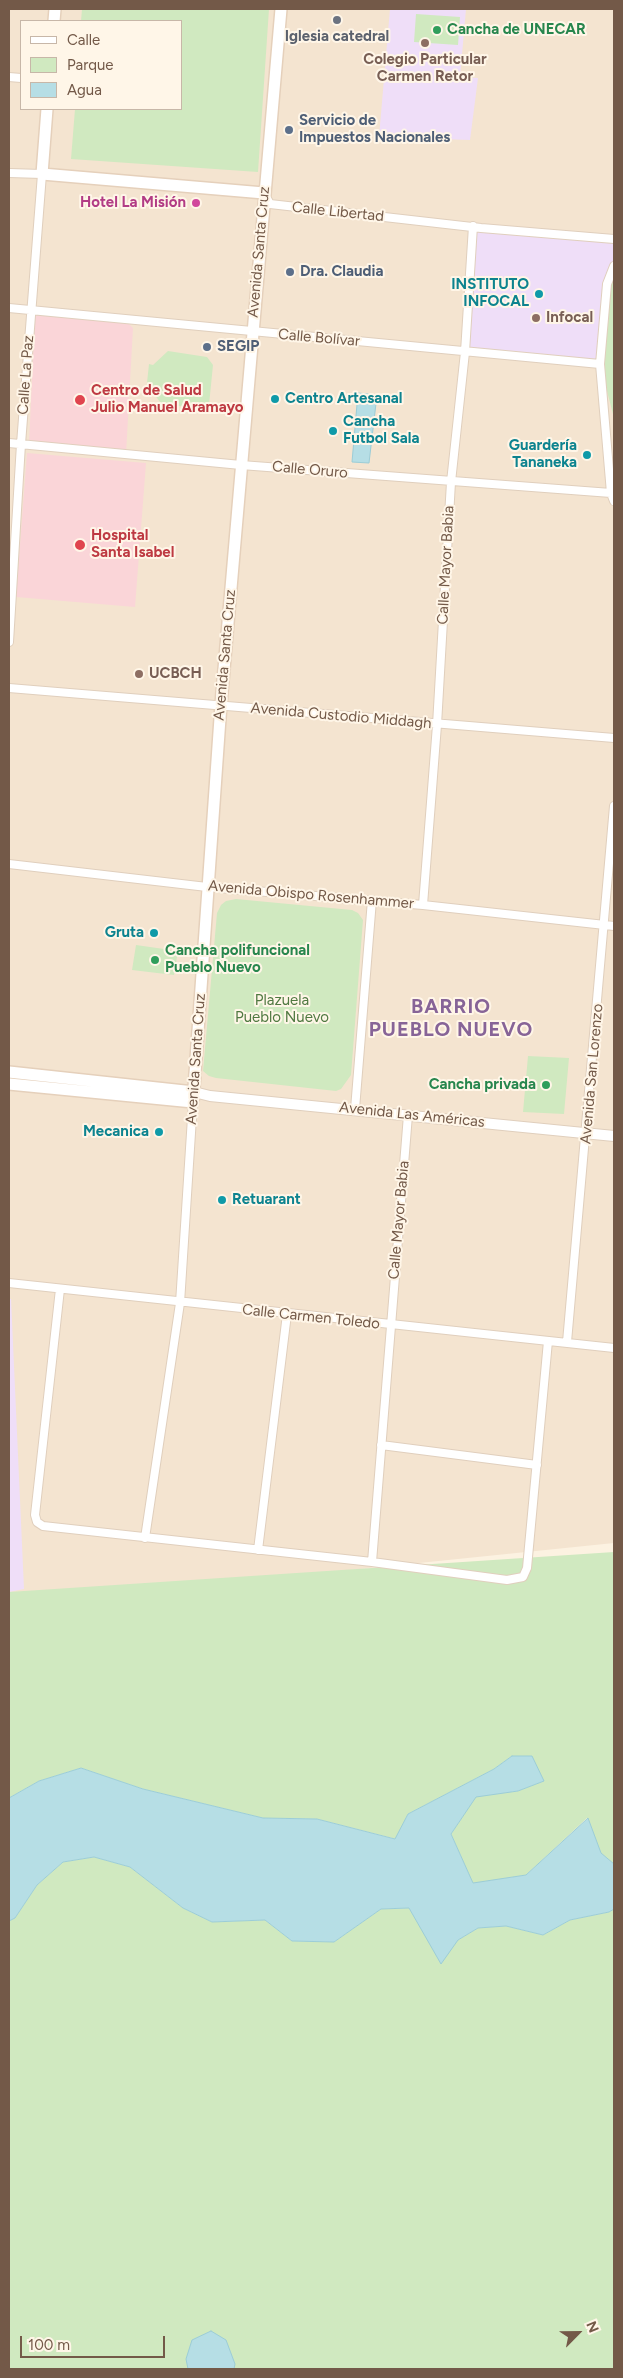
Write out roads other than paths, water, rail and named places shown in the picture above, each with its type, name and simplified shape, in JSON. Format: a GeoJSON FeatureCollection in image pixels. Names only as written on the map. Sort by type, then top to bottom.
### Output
{"type":"FeatureCollection","features":[{"type":"Feature","properties":{"kind":"main road","name":"Avenida Santa Cruz"},"geometry":{"type":"LineString","coordinates":[[194,1097],[221,704],[280,9]]}},
{"type":"Feature","properties":{"kind":"main road","name":"Calle La Paz"},"geometry":{"type":"LineString","coordinates":[[42,174],[47,110]]}},
{"type":"Feature","properties":{"kind":"main road","name":"Calle Libertad"},"geometry":{"type":"LineString","coordinates":[[42,174],[264,193]]}},
{"type":"Feature","properties":{"kind":"main road","name":"Avenida Las Américas"},"geometry":{"type":"LineString","coordinates":[[9,1072],[194,1097]]}},
{"type":"Feature","properties":{"kind":"main road","name":"Avenida Las Américas"},"geometry":{"type":"LineString","coordinates":[[9,1084],[194,1097]]}},
{"type":"Feature","properties":{"kind":"street","name":"Calle Libertad"},"geometry":{"type":"LineString","coordinates":[[9,172],[42,174]]}},
{"type":"Feature","properties":{"kind":"street","name":"Calle La Paz"},"geometry":{"type":"LineString","coordinates":[[9,642],[21,444],[42,174]]}},
{"type":"Feature","properties":{"kind":"street","name":"Calle Libertad"},"geometry":{"type":"LineString","coordinates":[[264,193],[270,204],[614,239]]}},
{"type":"Feature","properties":{"kind":"street","name":"Calle Mayor Babia"},"geometry":{"type":"LineString","coordinates":[[423,905],[437,725],[451,482],[465,352],[473,226]]}},
{"type":"Feature","properties":{"kind":"street"},"geometry":{"type":"LineString","coordinates":[[613,497],[600,364],[607,284],[614,266]]}},
{"type":"Feature","properties":{"kind":"street","name":"Calle Bolívar"},"geometry":{"type":"LineString","coordinates":[[9,308],[600,364]]}},
{"type":"Feature","properties":{"kind":"street","name":"Calle Oruro"},"geometry":{"type":"LineString","coordinates":[[9,443],[613,497]]}},
{"type":"Feature","properties":{"kind":"street","name":"Avenida Custodio Middagh"},"geometry":{"type":"LineString","coordinates":[[9,688],[221,704],[437,725],[614,738]]}},
{"type":"Feature","properties":{"kind":"street","name":"Avenida San Lorenzo"},"geometry":{"type":"LineString","coordinates":[[567,1342],[587,1133],[614,806]]}},
{"type":"Feature","properties":{"kind":"street","name":"Avenida Obispo Rosenhammer"},"geometry":{"type":"LineString","coordinates":[[9,864],[207,886],[423,905],[614,926]]}},
{"type":"Feature","properties":{"kind":"street"},"geometry":{"type":"LineString","coordinates":[[355,1109],[372,900]]}},
{"type":"Feature","properties":{"kind":"street","name":"Avenida Las Américas"},"geometry":{"type":"LineString","coordinates":[[194,1097],[210,1096],[355,1109],[614,1136]]}},
{"type":"Feature","properties":{"kind":"street","name":"Avenida Santa Cruz"},"geometry":{"type":"LineString","coordinates":[[145,1538],[180,1303],[194,1097]]}},
{"type":"Feature","properties":{"kind":"street","name":"Calle Mayor Babia"},"geometry":{"type":"LineString","coordinates":[[372,1562],[408,1115]]}},
{"type":"Feature","properties":{"kind":"street","name":"Calle Carmen Toledo"},"geometry":{"type":"LineString","coordinates":[[9,1283],[180,1303],[614,1348]]}},
{"type":"Feature","properties":{"kind":"street"},"geometry":{"type":"LineString","coordinates":[[60,1289],[35,1516],[37,1522],[43,1526],[372,1562],[507,1580],[523,1577],[527,1568],[548,1340]]}},
{"type":"Feature","properties":{"kind":"street"},"geometry":{"type":"LineString","coordinates":[[258,1550],[287,1314]]}},
{"type":"Feature","properties":{"kind":"street"},"geometry":{"type":"LineString","coordinates":[[381,1445],[537,1465]]}},
{"type":"Feature","properties":{"kind":"water"},"geometry":{"type":"Polygon","coordinates":[[[358,393],[377,395],[369,463],[352,462],[358,393]]]}},
{"type":"Feature","properties":{"kind":"water"},"geometry":{"type":"Polygon","coordinates":[[[512,1756],[532,1756],[544,1781],[518,1791],[476,1797],[451,1834],[473,1883],[526,1875],[588,1818],[601,1853],[614,1864],[614,1909],[609,1912],[570,1920],[543,1935],[506,1926],[478,1928],[458,1940],[441,1964],[409,1908],[381,1909],[334,1942],[292,1941],[265,1920],[212,1922],[183,1908],[130,1867],[94,1857],[63,1862],[37,1885],[15,1918],[9,1921],[9,1798],[39,1781],[81,1768],[143,1789],[263,1818],[317,1819],[395,1839],[408,1814],[494,1769],[512,1756]]]}},
{"type":"Feature","properties":{"kind":"water"},"geometry":{"type":"Polygon","coordinates":[[[211,2331],[226,2340],[235,2364],[234,2369],[188,2369],[186,2359],[192,2340],[211,2331]]]}},
{"type":"Feature","properties":{"kind":"place","name":"Iglesia catedral"},"geometry":{"type":"Point","coordinates":[337,20]}},
{"type":"Feature","properties":{"kind":"place","name":"Cancha de UNECAR"},"geometry":{"type":"Point","coordinates":[437,30]}},
{"type":"Feature","properties":{"kind":"place","name":"Colegio Particular Carmen Retor"},"geometry":{"type":"Point","coordinates":[425,43]}},
{"type":"Feature","properties":{"kind":"place","name":"Servicio de Impuestos Nacionales"},"geometry":{"type":"Point","coordinates":[289,130]}},
{"type":"Feature","properties":{"kind":"place","name":"Hotel La Misión"},"geometry":{"type":"Point","coordinates":[196,203]}},
{"type":"Feature","properties":{"kind":"place","name":"Dra. Claudia"},"geometry":{"type":"Point","coordinates":[290,272]}},
{"type":"Feature","properties":{"kind":"place","name":"INSTITUTO INFOCAL"},"geometry":{"type":"Point","coordinates":[539,294]}},
{"type":"Feature","properties":{"kind":"place","name":"Infocal"},"geometry":{"type":"Point","coordinates":[536,318]}},
{"type":"Feature","properties":{"kind":"place","name":"SEGIP"},"geometry":{"type":"Point","coordinates":[207,347]}},
{"type":"Feature","properties":{"kind":"place","name":"Centro Artesanal"},"geometry":{"type":"Point","coordinates":[275,399]}},
{"type":"Feature","properties":{"kind":"place","name":"Centro de Salud Julio Manuel Aramayo"},"geometry":{"type":"Point","coordinates":[80,400]}},
{"type":"Feature","properties":{"kind":"place","name":"Cancha Futbol Sala"},"geometry":{"type":"Point","coordinates":[333,431]}},
{"type":"Feature","properties":{"kind":"place","name":"Guardería Tananeka"},"geometry":{"type":"Point","coordinates":[587,455]}},
{"type":"Feature","properties":{"kind":"place","name":"Hospital Santa Isabel"},"geometry":{"type":"Point","coordinates":[80,545]}},
{"type":"Feature","properties":{"kind":"place","name":"UCBCH"},"geometry":{"type":"Point","coordinates":[139,674]}},
{"type":"Feature","properties":{"kind":"place","name":"Gruta"},"geometry":{"type":"Point","coordinates":[154,933]}},
{"type":"Feature","properties":{"kind":"place","name":"Cancha polifuncional Pueblo Nuevo"},"geometry":{"type":"Point","coordinates":[155,960]}},
{"type":"Feature","properties":{"kind":"place","name":"Cancha privada"},"geometry":{"type":"Point","coordinates":[546,1085]}},
{"type":"Feature","properties":{"kind":"place","name":"Mecanica"},"geometry":{"type":"Point","coordinates":[159,1132]}},
{"type":"Feature","properties":{"kind":"place","name":"Retuarant"},"geometry":{"type":"Point","coordinates":[222,1200]}},
{"type":"Feature","properties":{"kind":"district","name":"BARRIO PUEBLO NUEVO"},"geometry":{"type":"Point","coordinates":[451,1018]}},
{"type":"Feature","properties":{"kind":"park label","name":"Plazuela Pueblo Nuevo"},"geometry":{"type":"Point","coordinates":[282,1010]}}]}
